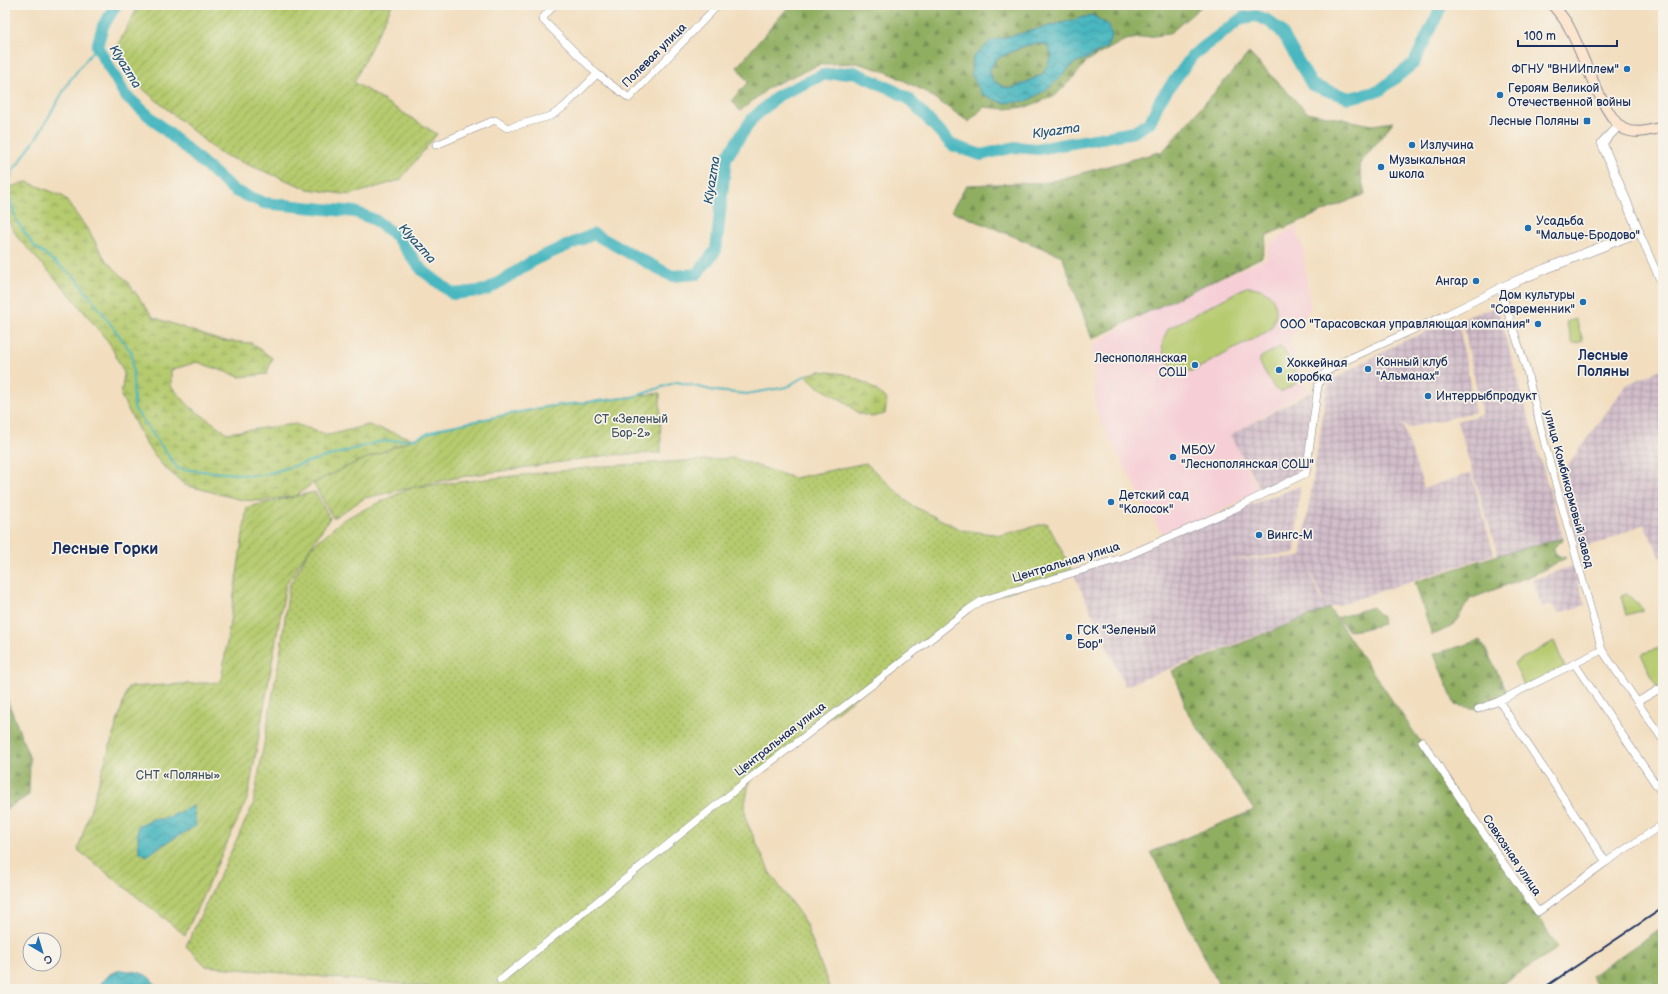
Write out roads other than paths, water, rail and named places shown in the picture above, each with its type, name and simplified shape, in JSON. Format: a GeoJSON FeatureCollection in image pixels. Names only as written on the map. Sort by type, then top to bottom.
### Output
{"type":"FeatureCollection","features":[{"type":"Feature","properties":{"kind":"main road"},"geometry":{"type":"LineString","coordinates":[[1553,5],[1569,27],[1606,108],[1619,125],[1624,129],[1634,132],[1663,127]]}},
{"type":"Feature","properties":{"kind":"street"},"geometry":{"type":"LineString","coordinates":[[436,145],[495,120],[507,128],[551,116],[564,107],[597,74],[542,19],[554,5]]}},
{"type":"Feature","properties":{"kind":"street","name":"Полевая улица"},"geometry":{"type":"LineString","coordinates":[[597,74],[628,98],[718,5]]}},
{"type":"Feature","properties":{"kind":"street"},"geometry":{"type":"LineString","coordinates":[[1619,125],[1602,143],[1663,288]]}},
{"type":"Feature","properties":{"kind":"street","name":"Центральная улица"},"geometry":{"type":"LineString","coordinates":[[500,980],[750,778],[969,609],[983,600],[1122,558],[1234,509],[1306,473],[1318,386],[1322,376],[1326,372],[1344,361],[1448,314],[1500,288],[1639,232]]}},
{"type":"Feature","properties":{"kind":"street","name":"улица Комбикормовый завод"},"geometry":{"type":"LineString","coordinates":[[1500,288],[1526,368],[1545,445],[1602,650],[1663,740]]}},
{"type":"Feature","properties":{"kind":"street"},"geometry":{"type":"LineString","coordinates":[[1478,709],[1499,701],[1602,650]]}},
{"type":"Feature","properties":{"kind":"street"},"geometry":{"type":"LineString","coordinates":[[1574,663],[1663,795]]}},
{"type":"Feature","properties":{"kind":"street"},"geometry":{"type":"LineString","coordinates":[[1637,702],[1663,687]]}},
{"type":"Feature","properties":{"kind":"street"},"geometry":{"type":"LineString","coordinates":[[1499,701],[1606,862]]}},
{"type":"Feature","properties":{"kind":"street","name":"Совхозная улица"},"geometry":{"type":"LineString","coordinates":[[1422,741],[1538,912],[1606,862],[1663,824]]}},
{"type":"Feature","properties":{"kind":"water"},"geometry":{"type":"Polygon","coordinates":[[[1092,15],[1108,25],[1112,34],[1107,47],[1086,59],[1076,62],[1050,87],[1028,101],[1003,103],[982,94],[971,74],[973,57],[991,41],[1092,15]],[[1036,43],[1022,47],[996,59],[989,71],[993,80],[1003,87],[1014,88],[1043,74],[1052,56],[1047,45],[1036,43]]]}},
{"type":"Feature","properties":{"kind":"water"},"geometry":{"type":"Polygon","coordinates":[[[193,806],[196,826],[161,846],[147,856],[139,851],[137,826],[153,819],[164,819],[193,806]]]}},
{"type":"Feature","properties":{"kind":"water"},"geometry":{"type":"Polygon","coordinates":[[[120,970],[138,972],[147,976],[158,989],[95,989],[110,974],[120,970]]]}},
{"type":"Feature","properties":{"kind":"waterway","name":"Klyazma"},"geometry":{"type":"LineString","coordinates":[[116,5],[103,26],[97,46],[125,95],[235,191],[264,203],[355,212],[375,220],[395,235],[422,270],[453,294],[487,290],[536,259],[594,234],[672,276],[697,274],[716,250],[726,158],[752,119],[779,95],[823,75],[854,72],[891,89],[909,99],[952,145],[981,155],[1015,147],[1038,149],[1134,132],[1150,122],[1160,100],[1193,55],[1242,18],[1256,16],[1267,20],[1281,31],[1312,85],[1349,98],[1379,91],[1414,63],[1442,5]]}},
{"type":"Feature","properties":{"kind":"waterway"},"geometry":{"type":"LineString","coordinates":[[97,46],[70,80],[37,137],[13,171],[7,188],[16,220],[34,246],[77,279],[132,353],[134,408],[178,469],[259,476],[378,442],[414,439],[441,428],[545,407],[633,397],[677,382],[715,391],[747,394],[787,387],[806,375]]}},
{"type":"Feature","properties":{"kind":"railway"},"geometry":{"type":"LineString","coordinates":[[1542,989],[1663,908]]}},
{"type":"Feature","properties":{"kind":"place","name":"ФГНУ \"ВНИИплем\""},"geometry":{"type":"Point","coordinates":[1627,69]}},
{"type":"Feature","properties":{"kind":"place","name":"Героям Великой Отечественной войны"},"geometry":{"type":"Point","coordinates":[1500,95]}},
{"type":"Feature","properties":{"kind":"place","name":"Лесные Поляны"},"geometry":{"type":"Point","coordinates":[1587,121]}},
{"type":"Feature","properties":{"kind":"place","name":"Излучина"},"geometry":{"type":"Point","coordinates":[1412,145]}},
{"type":"Feature","properties":{"kind":"place","name":"Музыкальная школа"},"geometry":{"type":"Point","coordinates":[1381,167]}},
{"type":"Feature","properties":{"kind":"place","name":"Усадьба \"Мальце-Бродово\""},"geometry":{"type":"Point","coordinates":[1528,228]}},
{"type":"Feature","properties":{"kind":"place","name":"Ангар"},"geometry":{"type":"Point","coordinates":[1476,281]}},
{"type":"Feature","properties":{"kind":"place","name":"Дом культуры \"Современник\""},"geometry":{"type":"Point","coordinates":[1583,302]}},
{"type":"Feature","properties":{"kind":"place","name":"ООО \"Тарасовская управляющая компания\""},"geometry":{"type":"Point","coordinates":[1538,324]}},
{"type":"Feature","properties":{"kind":"place","name":"Леснополянская СОШ"},"geometry":{"type":"Point","coordinates":[1195,365]}},
{"type":"Feature","properties":{"kind":"place","name":"Конный клуб \"Альманах\""},"geometry":{"type":"Point","coordinates":[1368,369]}},
{"type":"Feature","properties":{"kind":"place","name":"Хоккейная коробка"},"geometry":{"type":"Point","coordinates":[1279,370]}},
{"type":"Feature","properties":{"kind":"place","name":"Интеррыбпродукт"},"geometry":{"type":"Point","coordinates":[1428,396]}},
{"type":"Feature","properties":{"kind":"place","name":"МБОУ \"Леснополянская СОШ\""},"geometry":{"type":"Point","coordinates":[1173,457]}},
{"type":"Feature","properties":{"kind":"place","name":"Детский сад \"Колосок\""},"geometry":{"type":"Point","coordinates":[1111,502]}},
{"type":"Feature","properties":{"kind":"place","name":"Вингс-М"},"geometry":{"type":"Point","coordinates":[1259,535]}},
{"type":"Feature","properties":{"kind":"place","name":"ГСК \"Зеленый Бор\""},"geometry":{"type":"Point","coordinates":[1069,637]}},
{"type":"Feature","properties":{"kind":"district","name":"Лесные Поляны"},"geometry":{"type":"Point","coordinates":[1603,364]}},
{"type":"Feature","properties":{"kind":"district","name":"Лесные Горки"},"geometry":{"type":"Point","coordinates":[105,548]}},
{"type":"Feature","properties":{"kind":"park label","name":"СТ «Зеленый Бор-2»"},"geometry":{"type":"Point","coordinates":[631,426]}},
{"type":"Feature","properties":{"kind":"park label","name":"СНТ «Поляны»"},"geometry":{"type":"Point","coordinates":[178,775]}}]}
